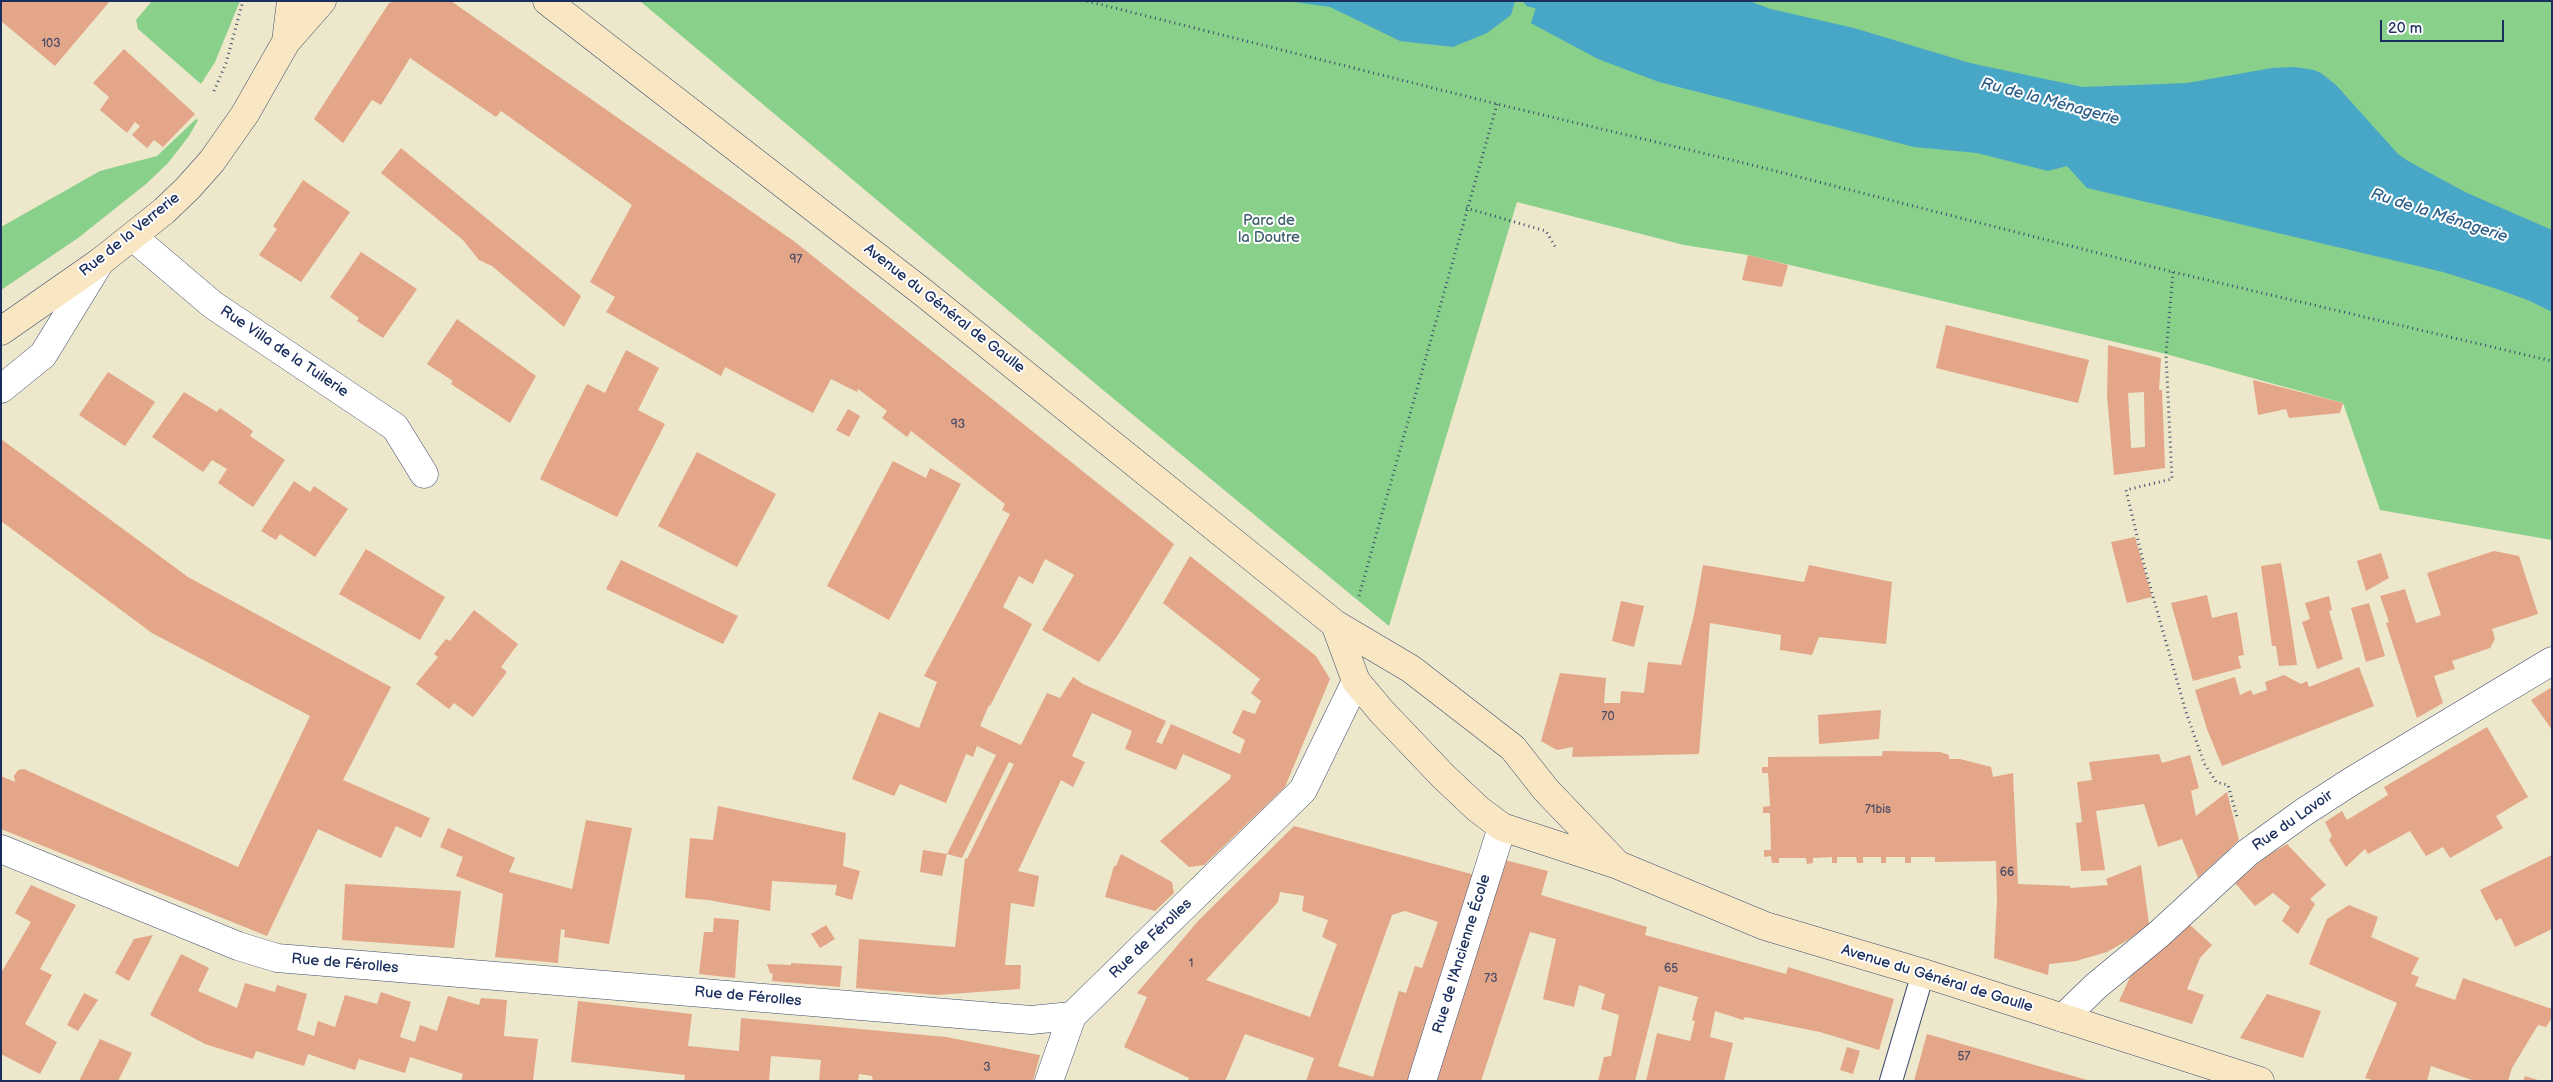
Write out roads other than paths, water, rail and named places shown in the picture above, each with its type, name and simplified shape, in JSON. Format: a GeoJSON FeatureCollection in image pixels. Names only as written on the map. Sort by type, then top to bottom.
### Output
{"type":"FeatureCollection","features":[{"type":"Feature","properties":{"kind":"main road","name":"Rue de la Verrerie"},"geometry":{"type":"LineString","coordinates":[[286,42],[291,1]]}},
{"type":"Feature","properties":{"kind":"main road","name":"Rue de la Verrerie"},"geometry":{"type":"LineString","coordinates":[[1,331],[133,237],[188,188],[212,161],[245,114],[286,42],[322,1]]}},
{"type":"Feature","properties":{"kind":"main road","name":"Avenue du Général de Gaulle"},"geometry":{"type":"LineString","coordinates":[[547,1],[925,294],[1335,624],[1411,669],[1513,748],[1546,790],[1618,865]]}},
{"type":"Feature","properties":{"kind":"main road","name":"Avenue du Général de Gaulle"},"geometry":{"type":"LineString","coordinates":[[1335,624],[1356,681],[1382,712],[1443,776],[1478,809],[1502,826],[1618,865],[1765,926],[1923,973],[2260,1081]]}},
{"type":"Feature","properties":{"kind":"street","name":"Rue Villa de la Tuilerie"},"geometry":{"type":"LineString","coordinates":[[133,237],[213,305],[395,427],[424,474]]}},
{"type":"Feature","properties":{"kind":"street"},"geometry":{"type":"LineString","coordinates":[[1,389],[43,355],[100,262]]}},
{"type":"Feature","properties":{"kind":"street","name":"Rue du Lavoir"},"geometry":{"type":"LineString","coordinates":[[2063,1018],[2096,986],[2159,934],[2247,853],[2304,812],[2352,781],[2552,661]]}},
{"type":"Feature","properties":{"kind":"street","name":"Rue de Férolles"},"geometry":{"type":"LineString","coordinates":[[1,849],[238,946],[277,958],[1031,1020],[1072,1016],[1303,790],[1356,681]]}},
{"type":"Feature","properties":{"kind":"street","name":"Rue de l'Ancienne École"},"geometry":{"type":"LineString","coordinates":[[1422,1081],[1502,826]]}},
{"type":"Feature","properties":{"kind":"street"},"geometry":{"type":"LineString","coordinates":[[1049,1081],[1072,1016]]}},
{"type":"Feature","properties":{"kind":"lane"},"geometry":{"type":"LineString","coordinates":[[1891,1081],[1923,973]]}},
{"type":"Feature","properties":{"kind":"water"},"geometry":{"type":"Polygon","coordinates":[[[1287,1],[1515,1],[1511,15],[1487,33],[1453,47],[1400,41],[1330,7],[1287,1]]]}},
{"type":"Feature","properties":{"kind":"water"},"geometry":{"type":"Polygon","coordinates":[[[1538,1],[1749,1],[1771,9],[1854,28],[1970,63],[2083,87],[2187,83],[2272,68],[2295,67],[2314,70],[2336,85],[2398,154],[2408,161],[2465,192],[2552,230],[2552,312],[2530,301],[2443,272],[2087,188],[2067,166],[2048,171],[1977,153],[1914,147],[1659,82],[1598,59],[1531,23],[1538,1]]]}},
{"type":"Feature","properties":{"kind":"waterway","name":"Ru de la Ménagerie"},"geometry":{"type":"LineString","coordinates":[[1530,1],[1554,7]]}},
{"type":"Feature","properties":{"kind":"park label","name":"Parc de la Doutre"},"geometry":{"type":"Point","coordinates":[1269,230]}}]}
